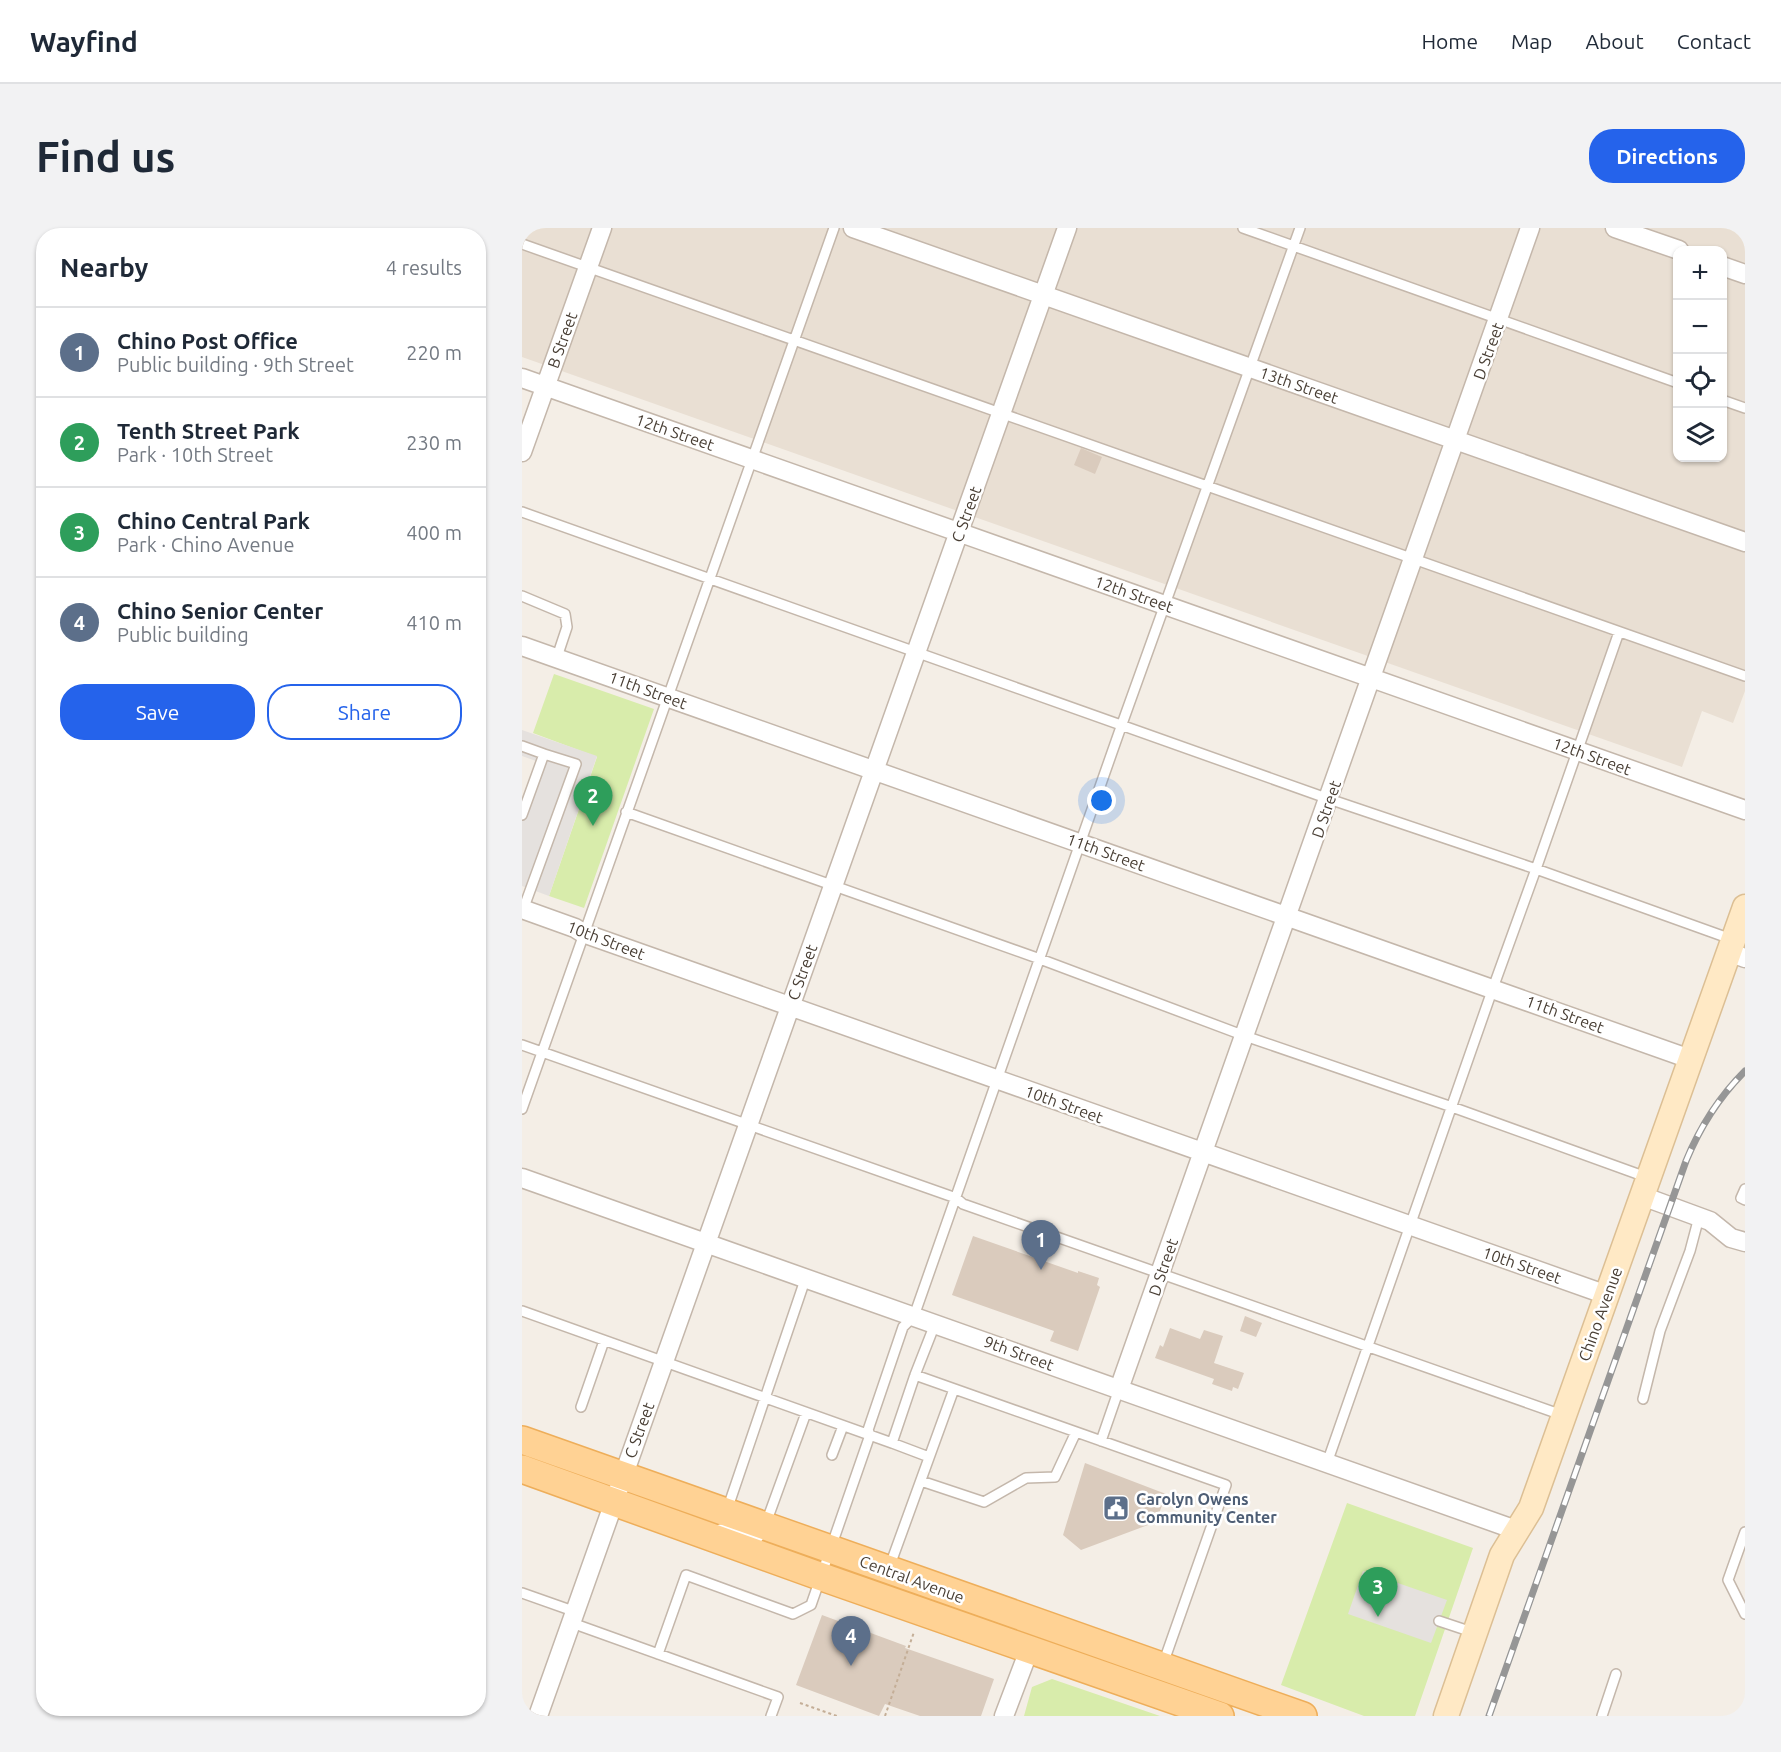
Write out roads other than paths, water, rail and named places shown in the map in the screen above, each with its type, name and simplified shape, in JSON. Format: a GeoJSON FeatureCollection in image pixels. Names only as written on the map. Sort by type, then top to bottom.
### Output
{"type":"FeatureCollection","features":[{"type":"Feature","properties":{"kind":"main road","name":"Chino Avenue"},"geometry":{"type":"LineString","coordinates":[[1446,1716],[1502,1555],[1531,1508],[1690,1059],[1736,950],[1745,907]]}},
{"type":"Feature","properties":{"kind":"main road","name":"Central Avenue"},"geometry":{"type":"LineString","coordinates":[[522,1440],[1303,1716]]}},
{"type":"Feature","properties":{"kind":"main road","name":"Central Avenue"},"geometry":{"type":"LineString","coordinates":[[522,1469],[1220,1716]]}},
{"type":"Feature","properties":{"kind":"main road"},"geometry":{"type":"LineString","coordinates":[[1029,1650],[1040,1641],[1046,1641],[1106,1661],[1135,1657]]}},
{"type":"Feature","properties":{"kind":"street","name":"B Street"},"geometry":{"type":"LineString","coordinates":[[522,452],[602,228]]}},
{"type":"Feature","properties":{"kind":"street","name":"13th Street"},"geometry":{"type":"LineString","coordinates":[[853,228],[1745,542]]}},
{"type":"Feature","properties":{"kind":"street","name":"C Street"},"geometry":{"type":"LineString","coordinates":[[538,1716],[1067,228]]}},
{"type":"Feature","properties":{"kind":"street","name":"D Street"},"geometry":{"type":"LineString","coordinates":[[1119,1389],[1530,228]]}},
{"type":"Feature","properties":{"kind":"street"},"geometry":{"type":"LineString","coordinates":[[1615,228],[1673,248]]}},
{"type":"Feature","properties":{"kind":"street"},"geometry":{"type":"LineString","coordinates":[[1727,268],[1745,274]]}},
{"type":"Feature","properties":{"kind":"street","name":"12th Street"},"geometry":{"type":"LineString","coordinates":[[522,378],[1745,810]]}},
{"type":"Feature","properties":{"kind":"street","name":"11th Street"},"geometry":{"type":"LineString","coordinates":[[522,646],[1690,1059]]}},
{"type":"Feature","properties":{"kind":"street","name":"10th Street"},"geometry":{"type":"LineString","coordinates":[[523,910],[1203,1154],[1607,1295]]}},
{"type":"Feature","properties":{"kind":"street","name":"9th Street"},"geometry":{"type":"LineString","coordinates":[[522,1178],[900,1314],[936,1323],[1516,1530]]}},
{"type":"Feature","properties":{"kind":"street"},"geometry":{"type":"LineString","coordinates":[[1646,1187],[1710,1221],[1731,1238],[1745,1242]]}},
{"type":"Feature","properties":{"kind":"street"},"geometry":{"type":"LineString","coordinates":[[1004,1716],[1029,1650]]}},
{"type":"Feature","properties":{"kind":"lane"},"geometry":{"type":"LineString","coordinates":[[522,1109],[834,228]]}},
{"type":"Feature","properties":{"kind":"lane"},"geometry":{"type":"LineString","coordinates":[[1243,228],[1673,382]]}},
{"type":"Feature","properties":{"kind":"lane"},"geometry":{"type":"LineString","coordinates":[[658,1654],[686,1575],[793,1614],[811,1605],[870,1435],[868,1430],[903,1327],[914,1316],[1206,487],[1300,228]]}},
{"type":"Feature","properties":{"kind":"lane"},"geometry":{"type":"LineString","coordinates":[[522,244],[1745,676]]}},
{"type":"Feature","properties":{"kind":"lane"},"geometry":{"type":"LineString","coordinates":[[1727,402],[1745,408]]}},
{"type":"Feature","properties":{"kind":"lane"},"geometry":{"type":"LineString","coordinates":[[522,512],[1329,799],[1536,869],[1736,950]]}},
{"type":"Feature","properties":{"kind":"lane"},"geometry":{"type":"LineString","coordinates":[[522,596],[565,614],[567,627],[557,657]]}},
{"type":"Feature","properties":{"kind":"lane"},"geometry":{"type":"LineString","coordinates":[[1328,1463],[1492,988],[1619,632]]}},
{"type":"Feature","properties":{"kind":"lane"},"geometry":{"type":"LineString","coordinates":[[522,746],[576,764],[523,910]]}},
{"type":"Feature","properties":{"kind":"lane"},"geometry":{"type":"LineString","coordinates":[[522,815],[544,754]]}},
{"type":"Feature","properties":{"kind":"lane"},"geometry":{"type":"LineString","coordinates":[[627,812],[1040,959],[1245,1036],[1452,1107],[1646,1187]]}},
{"type":"Feature","properties":{"kind":"lane"},"geometry":{"type":"LineString","coordinates":[[522,1045],[956,1198],[963,1204],[1564,1415]]}},
{"type":"Feature","properties":{"kind":"lane"},"geometry":{"type":"LineString","coordinates":[[1745,1189],[1741,1198],[1745,1200]]}},
{"type":"Feature","properties":{"kind":"lane"},"geometry":{"type":"LineString","coordinates":[[1643,1399],[1660,1331],[1690,1251],[1699,1217]]}},
{"type":"Feature","properties":{"kind":"lane"},"geometry":{"type":"LineString","coordinates":[[726,1512],[805,1280]]}},
{"type":"Feature","properties":{"kind":"lane"},"geometry":{"type":"LineString","coordinates":[[522,1311],[929,1457]]}},
{"type":"Feature","properties":{"kind":"lane"},"geometry":{"type":"LineString","coordinates":[[892,1443],[915,1375],[936,1323]]}},
{"type":"Feature","properties":{"kind":"lane"},"geometry":{"type":"LineString","coordinates":[[581,1407],[604,1341]]}},
{"type":"Feature","properties":{"kind":"lane"},"geometry":{"type":"LineString","coordinates":[[915,1375],[1226,1485],[1162,1666]]}},
{"type":"Feature","properties":{"kind":"lane"},"geometry":{"type":"LineString","coordinates":[[888,1570],[954,1389]]}},
{"type":"Feature","properties":{"kind":"lane"},"geometry":{"type":"LineString","coordinates":[[1101,1441],[1119,1389]]}},
{"type":"Feature","properties":{"kind":"lane"},"geometry":{"type":"LineString","coordinates":[[707,1534],[726,1528],[759,1537],[806,1413]]}},
{"type":"Feature","properties":{"kind":"lane"},"geometry":{"type":"LineString","coordinates":[[832,1455],[843,1426]]}},
{"type":"Feature","properties":{"kind":"lane"},"geometry":{"type":"LineString","coordinates":[[921,1481],[984,1502],[1026,1478],[1055,1477],[1077,1432]]}},
{"type":"Feature","properties":{"kind":"lane"},"geometry":{"type":"LineString","coordinates":[[1745,1532],[1728,1580],[1745,1614]]}},
{"type":"Feature","properties":{"kind":"lane"},"geometry":{"type":"LineString","coordinates":[[522,1593],[658,1654],[778,1697],[771,1716]]}},
{"type":"Feature","properties":{"kind":"lane"},"geometry":{"type":"LineString","coordinates":[[1439,1621],[1475,1633]]}},
{"type":"Feature","properties":{"kind":"lane"},"geometry":{"type":"LineString","coordinates":[[1602,1716],[1616,1674]]}},
{"type":"Feature","properties":{"kind":"railway"},"geometry":{"type":"LineString","coordinates":[[1489,1716],[1686,1161],[1711,1113],[1745,1071]]}},
{"type":"Feature","properties":{"kind":"place","name":"Tenth Street Park"},"geometry":{"type":"Point","coordinates":[593,826]}},
{"type":"Feature","properties":{"kind":"place","name":"Chino Post Office"},"geometry":{"type":"Point","coordinates":[1041,1270]}},
{"type":"Feature","properties":{"kind":"place","name":"Carolyn Owens Community Center"},"geometry":{"type":"Point","coordinates":[1116,1508]}},
{"type":"Feature","properties":{"kind":"place","name":"Chino Central Park"},"geometry":{"type":"Point","coordinates":[1378,1617]}},
{"type":"Feature","properties":{"kind":"place","name":"Chino Senior Center"},"geometry":{"type":"Point","coordinates":[851,1666]}}]}
